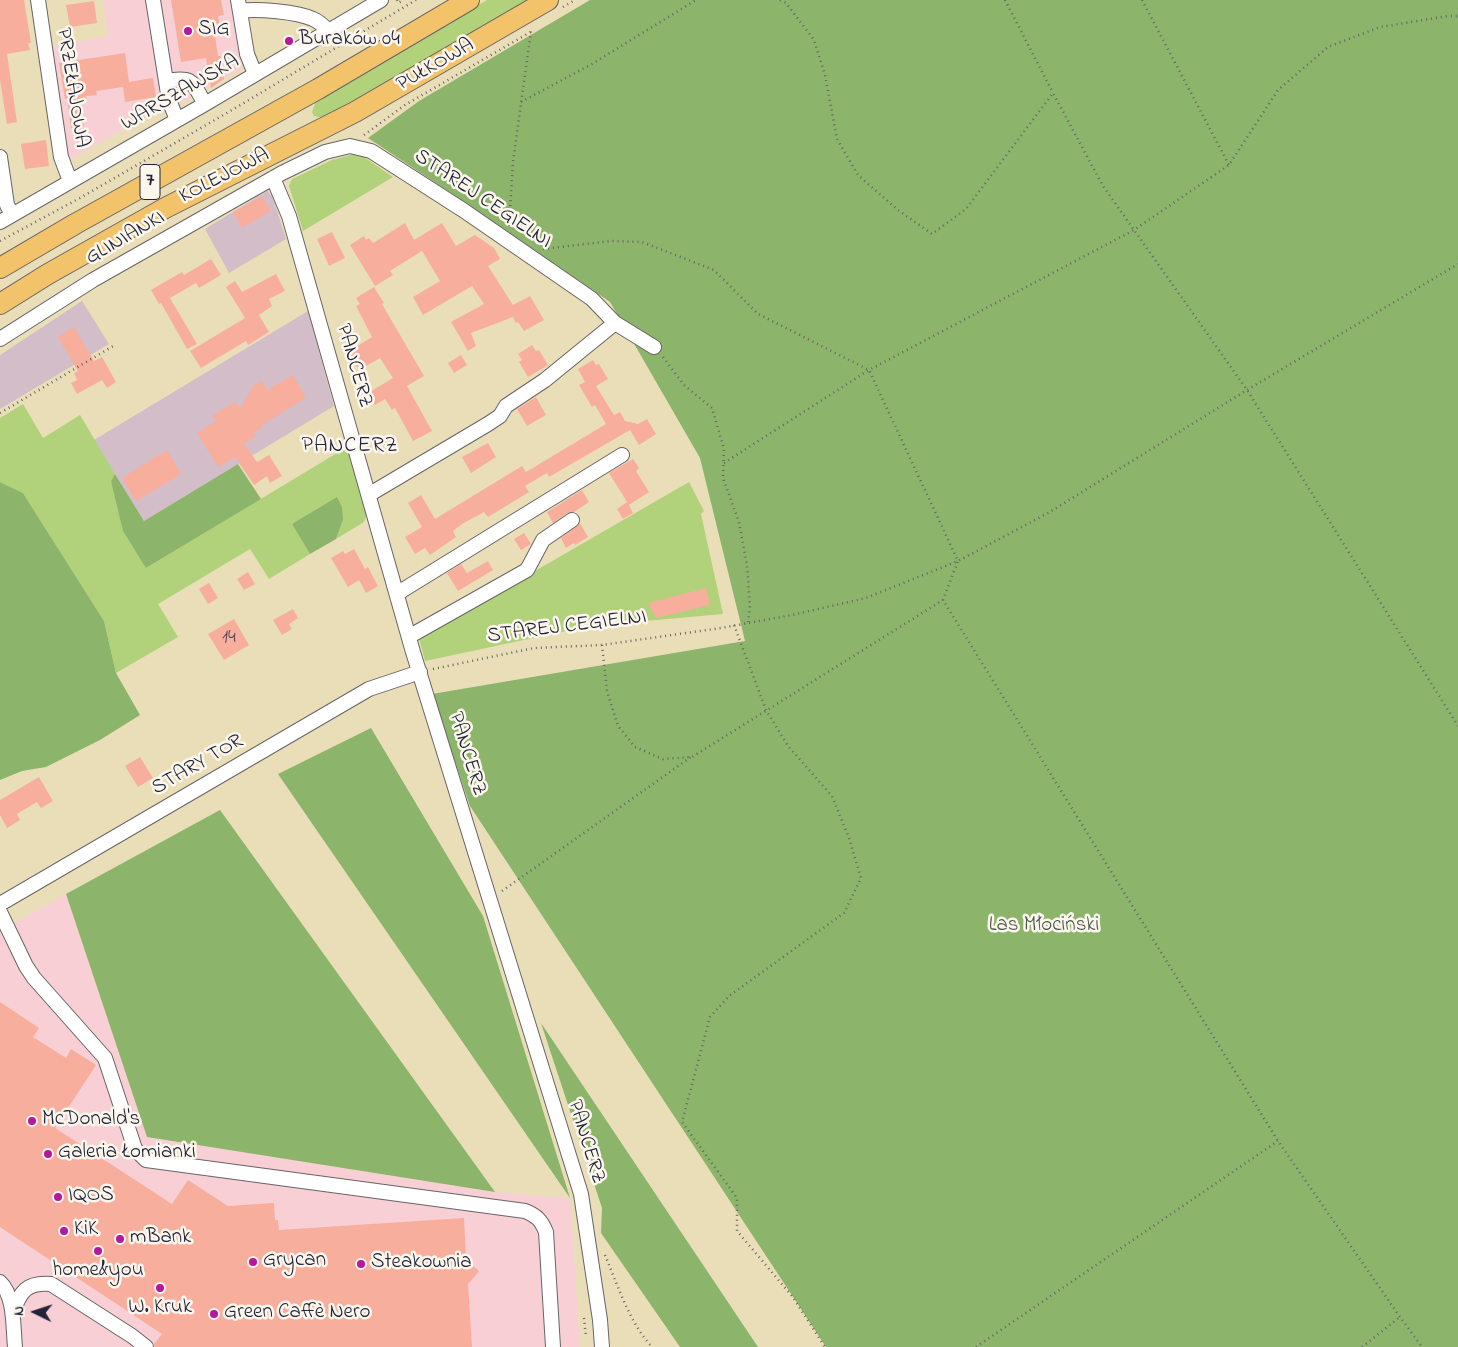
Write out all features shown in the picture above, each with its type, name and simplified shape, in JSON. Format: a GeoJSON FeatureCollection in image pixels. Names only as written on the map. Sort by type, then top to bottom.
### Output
{"type":"FeatureCollection","features":[{"type":"Feature","properties":{"kind":"highway","name":"PUŁKOWA"},"geometry":{"type":"LineString","coordinates":[[301,98],[469,0]]}},
{"type":"Feature","properties":{"kind":"highway","name":"PUŁKOWA"},"geometry":{"type":"LineString","coordinates":[[322,129],[378,99],[548,0]]}},
{"type":"Feature","properties":{"kind":"highway","name":"KOLEJOWA"},"geometry":{"type":"LineString","coordinates":[[0,268],[301,98]]}},
{"type":"Feature","properties":{"kind":"highway","name":"KOLEJOWA"},"geometry":{"type":"LineString","coordinates":[[0,304],[175,202],[322,129]]}},
{"type":"Feature","properties":{"kind":"street","name":"PRZEŁAJOWA"},"geometry":{"type":"LineString","coordinates":[[38,0],[61,157],[70,182]]}},
{"type":"Feature","properties":{"kind":"street"},"geometry":{"type":"LineString","coordinates":[[153,0],[169,100],[178,120]]}},
{"type":"Feature","properties":{"kind":"street","name":"WARSZAWSKA"},"geometry":{"type":"LineString","coordinates":[[0,222],[381,0]]}},
{"type":"Feature","properties":{"kind":"street"},"geometry":{"type":"LineString","coordinates":[[256,74],[247,54],[239,5],[258,10],[309,17],[328,31]]}},
{"type":"Feature","properties":{"kind":"street"},"geometry":{"type":"LineString","coordinates":[[166,81],[182,78],[190,81],[205,104]]}},
{"type":"Feature","properties":{"kind":"street"},"geometry":{"type":"LineString","coordinates":[[273,178],[319,154],[350,146]]}},
{"type":"Feature","properties":{"kind":"street","name":"STAREJ CEGIELNI"},"geometry":{"type":"LineString","coordinates":[[350,146],[364,149],[377,155],[508,240],[592,299],[615,323],[654,347]]}},
{"type":"Feature","properties":{"kind":"street"},"geometry":{"type":"LineString","coordinates":[[0,157],[7,205],[12,214]]}},
{"type":"Feature","properties":{"kind":"street","name":"GLINIANKI"},"geometry":{"type":"LineString","coordinates":[[0,339],[93,280],[273,178]]}},
{"type":"Feature","properties":{"kind":"street","name":"PANCERZ"},"geometry":{"type":"LineString","coordinates":[[273,178],[289,216],[420,672],[581,1194],[600,1320],[602,1347]]}},
{"type":"Feature","properties":{"kind":"street"},"geometry":{"type":"LineString","coordinates":[[370,494],[500,416],[506,406],[545,380],[615,323]]}},
{"type":"Feature","properties":{"kind":"street"},"geometry":{"type":"LineString","coordinates":[[398,593],[622,456]]}},
{"type":"Feature","properties":{"kind":"street"},"geometry":{"type":"LineString","coordinates":[[410,636],[526,570],[544,540],[572,520]]}},
{"type":"Feature","properties":{"kind":"street","name":"STARY TOR"},"geometry":{"type":"LineString","coordinates":[[0,904],[369,689],[420,672]]}},
{"type":"Feature","properties":{"kind":"street"},"geometry":{"type":"LineString","coordinates":[[0,912],[26,966],[34,978],[105,1058],[135,1149],[146,1160],[515,1210],[536,1215],[542,1222],[546,1232],[553,1347]]}},
{"type":"Feature","properties":{"kind":"street"},"geometry":{"type":"LineString","coordinates":[[0,1282],[7,1292],[13,1313],[15,1347]]}},
{"type":"Feature","properties":{"kind":"street"},"geometry":{"type":"LineString","coordinates":[[13,1313],[20,1294],[28,1287],[36,1284],[51,1284],[146,1347]]}},
{"type":"Feature","properties":{"kind":"path"},"geometry":{"type":"LineString","coordinates":[[397,0],[398,3],[404,0]]}},
{"type":"Feature","properties":{"kind":"path"},"geometry":{"type":"LineString","coordinates":[[0,241],[75,201],[416,0]]}},
{"type":"Feature","properties":{"kind":"path"},"geometry":{"type":"LineString","coordinates":[[521,102],[592,64],[696,0]]}},
{"type":"Feature","properties":{"kind":"path"},"geometry":{"type":"LineString","coordinates":[[780,0],[786,3],[814,40],[825,75],[837,139],[858,175],[898,210],[932,234],[966,208],[1053,93]]}},
{"type":"Feature","properties":{"kind":"path"},"geometry":{"type":"LineString","coordinates":[[1005,0],[1103,186],[1247,390],[1458,726]]}},
{"type":"Feature","properties":{"kind":"path"},"geometry":{"type":"LineString","coordinates":[[1142,0],[1229,165]]}},
{"type":"Feature","properties":{"kind":"path"},"geometry":{"type":"LineString","coordinates":[[724,463],[869,370],[1134,230],[1229,165],[1278,90],[1328,47],[1380,27],[1458,16]]}},
{"type":"Feature","properties":{"kind":"path"},"geometry":{"type":"LineString","coordinates":[[350,146],[349,142],[351,140],[370,132],[405,105],[537,28]]}},
{"type":"Feature","properties":{"kind":"path"},"geometry":{"type":"LineString","coordinates":[[508,240],[513,162],[531,31]]}},
{"type":"Feature","properties":{"kind":"path"},"geometry":{"type":"LineString","coordinates":[[490,899],[692,756],[943,600],[958,561],[869,370],[758,314],[714,270],[642,242],[611,241],[524,251]]}},
{"type":"Feature","properties":{"kind":"path","name":"STAREJ CEGIELNI"},"geometry":{"type":"LineString","coordinates":[[420,672],[534,648],[602,645],[721,628],[792,615],[866,598],[958,561],[1048,513],[1247,390],[1458,264]]}},
{"type":"Feature","properties":{"kind":"path"},"geometry":{"type":"LineString","coordinates":[[0,413],[115,345]]}},
{"type":"Feature","properties":{"kind":"path"},"geometry":{"type":"LineString","coordinates":[[654,347],[684,385],[712,408],[724,449],[723,478],[739,522],[747,564],[750,606],[748,622]]}},
{"type":"Feature","properties":{"kind":"path"},"geometry":{"type":"LineString","coordinates":[[943,600],[1278,1141],[1422,1347]]}},
{"type":"Feature","properties":{"kind":"path"},"geometry":{"type":"LineString","coordinates":[[734,625],[766,710],[788,746],[832,796],[849,838],[861,878],[844,913],[729,996],[710,1017],[682,1122],[736,1198],[737,1231],[792,1296],[825,1347]]}},
{"type":"Feature","properties":{"kind":"path"},"geometry":{"type":"LineString","coordinates":[[602,645],[607,691],[618,726],[635,747],[663,759],[692,756]]}},
{"type":"Feature","properties":{"kind":"path"},"geometry":{"type":"LineString","coordinates":[[976,1347],[1278,1141]]}},
{"type":"Feature","properties":{"kind":"path"},"geometry":{"type":"LineString","coordinates":[[605,1254],[626,1306],[645,1340],[652,1347]]}},
{"type":"Feature","properties":{"kind":"path"},"geometry":{"type":"LineString","coordinates":[[1362,1347],[1400,1317]]}},
{"type":"Feature","properties":{"kind":"shaded area"},"geometry":{"type":"Polygon","coordinates":[[[103,0],[149,0],[166,105],[68,161],[50,47],[108,36],[103,0]]]}},
{"type":"Feature","properties":{"kind":"shaded area"},"geometry":{"type":"Polygon","coordinates":[[[157,0],[232,0],[242,69],[174,108],[157,0]]]}},
{"type":"Feature","properties":{"kind":"shaded area"},"geometry":{"type":"Polygon","coordinates":[[[267,191],[272,195],[286,239],[229,273],[205,229],[267,191]]]}},
{"type":"Feature","properties":{"kind":"shaded area"},"geometry":{"type":"Polygon","coordinates":[[[82,301],[109,344],[0,409],[0,355],[82,301]]]}},
{"type":"Feature","properties":{"kind":"shaded area"},"geometry":{"type":"Polygon","coordinates":[[[308,311],[334,406],[144,521],[94,440],[308,311]]]}},
{"type":"Feature","properties":{"kind":"shaded area"},"geometry":{"type":"Polygon","coordinates":[[[66,894],[147,1137],[495,1192],[570,1198],[580,1347],[0,1347],[0,931],[66,894]]]}},
{"type":"Feature","properties":{"kind":"green space"},"geometry":{"type":"Polygon","coordinates":[[[487,0],[532,0],[357,102],[323,118],[314,116],[312,112],[316,101],[487,0]]]}},
{"type":"Feature","properties":{"kind":"green space","name":"Las Młociński"},"geometry":{"type":"Polygon","coordinates":[[[590,0],[1458,0],[1458,1347],[826,1347],[470,806],[432,694],[745,641],[700,458],[610,302],[368,138],[419,101],[590,0]]]}},
{"type":"Feature","properties":{"kind":"green space"},"geometry":{"type":"Polygon","coordinates":[[[358,153],[393,177],[303,231],[289,186],[292,179],[332,160],[358,153]]]}},
{"type":"Feature","properties":{"kind":"green space"},"geometry":{"type":"Polygon","coordinates":[[[23,404],[43,438],[80,415],[115,474],[111,481],[146,568],[347,447],[367,514],[364,522],[336,539],[343,520],[292,523],[310,554],[269,579],[250,549],[158,604],[178,637],[116,673],[104,621],[23,493],[0,482],[0,418],[23,404]]]}},
{"type":"Feature","properties":{"kind":"green space"},"geometry":{"type":"Polygon","coordinates":[[[238,464],[261,499],[146,568],[123,531],[111,481],[115,474],[144,521],[238,464]]]}},
{"type":"Feature","properties":{"kind":"green space"},"geometry":{"type":"Polygon","coordinates":[[[0,482],[23,493],[104,621],[116,673],[140,715],[100,740],[46,767],[22,771],[0,780],[0,482]]]}},
{"type":"Feature","properties":{"kind":"green space"},"geometry":{"type":"Polygon","coordinates":[[[689,482],[704,511],[701,514],[723,614],[590,626],[425,661],[419,638],[689,482]]]}},
{"type":"Feature","properties":{"kind":"green space"},"geometry":{"type":"Polygon","coordinates":[[[337,497],[342,507],[343,520],[336,539],[310,554],[292,524],[337,497]]]}},
{"type":"Feature","properties":{"kind":"green space"},"geometry":{"type":"Polygon","coordinates":[[[371,728],[483,916],[570,1198],[278,774],[371,728]]]}},
{"type":"Feature","properties":{"kind":"green space"},"geometry":{"type":"Polygon","coordinates":[[[220,810],[495,1192],[147,1137],[66,894],[220,810]]]}},
{"type":"Feature","properties":{"kind":"green space"},"geometry":{"type":"Polygon","coordinates":[[[541,1023],[758,1347],[680,1347],[601,1233],[602,1208],[541,1023]]]}},
{"type":"Feature","properties":{"kind":"building"},"geometry":{"type":"Polygon","coordinates":[[[0,0],[24,0],[31,43],[28,43],[30,50],[7,54],[17,122],[7,124],[0,80],[0,0]]]}},
{"type":"Feature","properties":{"kind":"building"},"geometry":{"type":"Polygon","coordinates":[[[171,0],[221,0],[224,15],[218,16],[220,27],[214,29],[218,56],[221,56],[224,79],[211,88],[206,58],[181,62],[171,0]]]}},
{"type":"Feature","properties":{"kind":"building"},"geometry":{"type":"Polygon","coordinates":[[[94,1],[97,23],[70,27],[66,5],[94,1]]]}},
{"type":"Feature","properties":{"kind":"building"},"geometry":{"type":"Polygon","coordinates":[[[125,53],[129,82],[153,78],[156,97],[125,102],[123,87],[96,91],[97,95],[86,96],[87,100],[80,101],[84,126],[71,128],[59,63],[125,53]]]}},
{"type":"Feature","properties":{"kind":"building"},"geometry":{"type":"Polygon","coordinates":[[[46,140],[49,166],[25,169],[21,144],[46,140]]]}},
{"type":"Feature","properties":{"kind":"building"},"geometry":{"type":"Polygon","coordinates":[[[262,196],[271,211],[242,228],[233,212],[262,196]]]}},
{"type":"Feature","properties":{"kind":"building"},"geometry":{"type":"Polygon","coordinates":[[[405,223],[414,240],[442,223],[456,246],[475,235],[494,248],[500,259],[488,266],[513,305],[530,296],[544,320],[524,331],[513,317],[471,333],[476,346],[468,351],[451,322],[484,304],[472,286],[423,315],[413,297],[440,281],[422,251],[390,271],[393,275],[375,286],[350,245],[364,236],[366,240],[369,238],[373,243],[405,223]]]}},
{"type":"Feature","properties":{"kind":"building"},"geometry":{"type":"Polygon","coordinates":[[[332,232],[345,258],[329,266],[317,239],[332,232]]]}},
{"type":"Feature","properties":{"kind":"building"},"geometry":{"type":"Polygon","coordinates":[[[211,259],[221,275],[199,288],[196,283],[170,298],[197,344],[187,349],[161,303],[159,304],[151,290],[182,272],[184,275],[211,259]]]}},
{"type":"Feature","properties":{"kind":"building"},"geometry":{"type":"Polygon","coordinates":[[[276,274],[285,291],[269,299],[272,306],[259,315],[269,332],[248,345],[246,341],[201,368],[190,351],[245,318],[226,287],[235,281],[242,292],[276,274]]]}},
{"type":"Feature","properties":{"kind":"building"},"geometry":{"type":"Polygon","coordinates":[[[374,287],[424,376],[407,386],[432,431],[413,441],[395,408],[392,410],[385,399],[375,405],[368,393],[393,378],[380,358],[366,366],[364,363],[357,367],[348,352],[372,337],[356,306],[360,304],[356,298],[374,287]]]}},
{"type":"Feature","properties":{"kind":"building"},"geometry":{"type":"Polygon","coordinates":[[[74,327],[94,361],[102,357],[116,382],[107,388],[102,380],[77,394],[71,383],[77,380],[74,373],[78,371],[58,337],[74,327]]]}},
{"type":"Feature","properties":{"kind":"building"},"geometry":{"type":"Polygon","coordinates":[[[532,345],[536,351],[539,350],[548,365],[528,377],[519,362],[522,360],[518,354],[532,345]]]}},
{"type":"Feature","properties":{"kind":"building"},"geometry":{"type":"Polygon","coordinates":[[[461,355],[467,365],[454,373],[448,363],[461,355]]]}},
{"type":"Feature","properties":{"kind":"building"},"geometry":{"type":"Polygon","coordinates":[[[593,360],[596,365],[599,364],[608,379],[596,386],[614,415],[620,412],[625,421],[638,424],[647,419],[656,434],[639,445],[630,430],[549,477],[547,473],[525,486],[529,492],[488,517],[484,512],[462,524],[453,531],[456,537],[430,555],[425,548],[415,554],[405,537],[422,527],[408,503],[421,495],[435,519],[522,466],[526,472],[606,424],[595,405],[592,407],[579,385],[585,382],[578,369],[593,360]]]}},
{"type":"Feature","properties":{"kind":"building"},"geometry":{"type":"Polygon","coordinates":[[[293,375],[306,398],[262,425],[263,427],[254,432],[256,436],[244,444],[257,462],[269,455],[282,476],[270,483],[267,476],[254,485],[235,457],[218,467],[197,433],[216,421],[212,416],[235,402],[240,409],[253,386],[262,381],[267,390],[293,375]]]}},
{"type":"Feature","properties":{"kind":"building"},"geometry":{"type":"Polygon","coordinates":[[[536,397],[546,415],[527,426],[517,409],[536,397]]]}},
{"type":"Feature","properties":{"kind":"building"},"geometry":{"type":"Polygon","coordinates":[[[488,443],[496,457],[471,473],[462,457],[488,443]]]}},
{"type":"Feature","properties":{"kind":"building"},"geometry":{"type":"Polygon","coordinates":[[[167,450],[181,474],[136,501],[122,478],[167,450]]]}},
{"type":"Feature","properties":{"kind":"building"},"geometry":{"type":"Polygon","coordinates":[[[633,459],[639,468],[636,471],[649,492],[629,505],[633,513],[623,519],[617,509],[627,502],[609,473],[633,459]]]}},
{"type":"Feature","properties":{"kind":"building"},"geometry":{"type":"Polygon","coordinates":[[[582,490],[589,502],[574,512],[567,513],[553,523],[547,512],[582,490]]]}},
{"type":"Feature","properties":{"kind":"building"},"geometry":{"type":"Polygon","coordinates":[[[580,523],[588,537],[566,548],[561,538],[580,523]]]}},
{"type":"Feature","properties":{"kind":"building"},"geometry":{"type":"Polygon","coordinates":[[[524,533],[531,544],[521,550],[514,539],[524,533]]]}},
{"type":"Feature","properties":{"kind":"building"},"geometry":{"type":"Polygon","coordinates":[[[354,549],[365,569],[368,567],[378,586],[366,593],[359,580],[348,587],[331,558],[343,551],[345,554],[354,549]]]}},
{"type":"Feature","properties":{"kind":"building"},"geometry":{"type":"Polygon","coordinates":[[[488,561],[493,570],[458,591],[447,573],[461,564],[467,573],[488,561]]]}},
{"type":"Feature","properties":{"kind":"building"},"geometry":{"type":"Polygon","coordinates":[[[248,572],[255,584],[244,590],[237,579],[248,572]]]}},
{"type":"Feature","properties":{"kind":"building"},"geometry":{"type":"Polygon","coordinates":[[[209,583],[218,598],[208,604],[199,589],[209,583]]]}},
{"type":"Feature","properties":{"kind":"building"},"geometry":{"type":"Polygon","coordinates":[[[706,588],[710,605],[656,618],[648,603],[706,588]]]}},
{"type":"Feature","properties":{"kind":"building"},"geometry":{"type":"Polygon","coordinates":[[[293,609],[298,618],[289,624],[292,629],[282,635],[273,620],[293,609]]]}},
{"type":"Feature","properties":{"kind":"building"},"geometry":{"type":"Polygon","coordinates":[[[234,619],[249,645],[224,660],[208,634],[234,619]]]}},
{"type":"Feature","properties":{"kind":"building"},"geometry":{"type":"Polygon","coordinates":[[[140,757],[153,778],[138,787],[125,766],[140,757]]]}},
{"type":"Feature","properties":{"kind":"building"},"geometry":{"type":"Polygon","coordinates":[[[39,777],[53,801],[41,808],[37,802],[17,814],[20,820],[7,828],[0,815],[0,800],[39,777]]]}},
{"type":"Feature","properties":{"kind":"building","name":"Galeria Łomianki"},"geometry":{"type":"Polygon","coordinates":[[[0,1002],[39,1028],[33,1037],[66,1058],[71,1049],[96,1065],[55,1128],[172,1204],[188,1180],[228,1206],[274,1203],[275,1220],[278,1220],[279,1230],[464,1218],[466,1260],[479,1271],[468,1284],[472,1347],[155,1347],[154,1344],[162,1334],[0,1227],[0,1002]]]}},
{"type":"Feature","properties":{"kind":"place","name":"SIG"},"geometry":{"type":"Point","coordinates":[188,31]}},
{"type":"Feature","properties":{"kind":"place","name":"Buraków 04"},"geometry":{"type":"Point","coordinates":[289,41]}},
{"type":"Feature","properties":{"kind":"place","name":"McDonald's"},"geometry":{"type":"Point","coordinates":[32,1121]}},
{"type":"Feature","properties":{"kind":"place","name":"Galeria Łomianki"},"geometry":{"type":"Point","coordinates":[48,1154]}},
{"type":"Feature","properties":{"kind":"place","name":"IQOS"},"geometry":{"type":"Point","coordinates":[58,1197]}},
{"type":"Feature","properties":{"kind":"place","name":"KiK"},"geometry":{"type":"Point","coordinates":[64,1231]}},
{"type":"Feature","properties":{"kind":"place","name":"mBank"},"geometry":{"type":"Point","coordinates":[120,1239]}},
{"type":"Feature","properties":{"kind":"place","name":"home&you"},"geometry":{"type":"Point","coordinates":[98,1251]}},
{"type":"Feature","properties":{"kind":"place","name":"Grycan"},"geometry":{"type":"Point","coordinates":[253,1262]}},
{"type":"Feature","properties":{"kind":"place","name":"Steakownia"},"geometry":{"type":"Point","coordinates":[361,1264]}},
{"type":"Feature","properties":{"kind":"place","name":"W. Kruk"},"geometry":{"type":"Point","coordinates":[160,1288]}},
{"type":"Feature","properties":{"kind":"place","name":"Green Caffè Nero"},"geometry":{"type":"Point","coordinates":[214,1314]}},
{"type":"Feature","properties":{"kind":"district","name":"PANCERZ"},"geometry":{"type":"Point","coordinates":[350,447]}}]}
